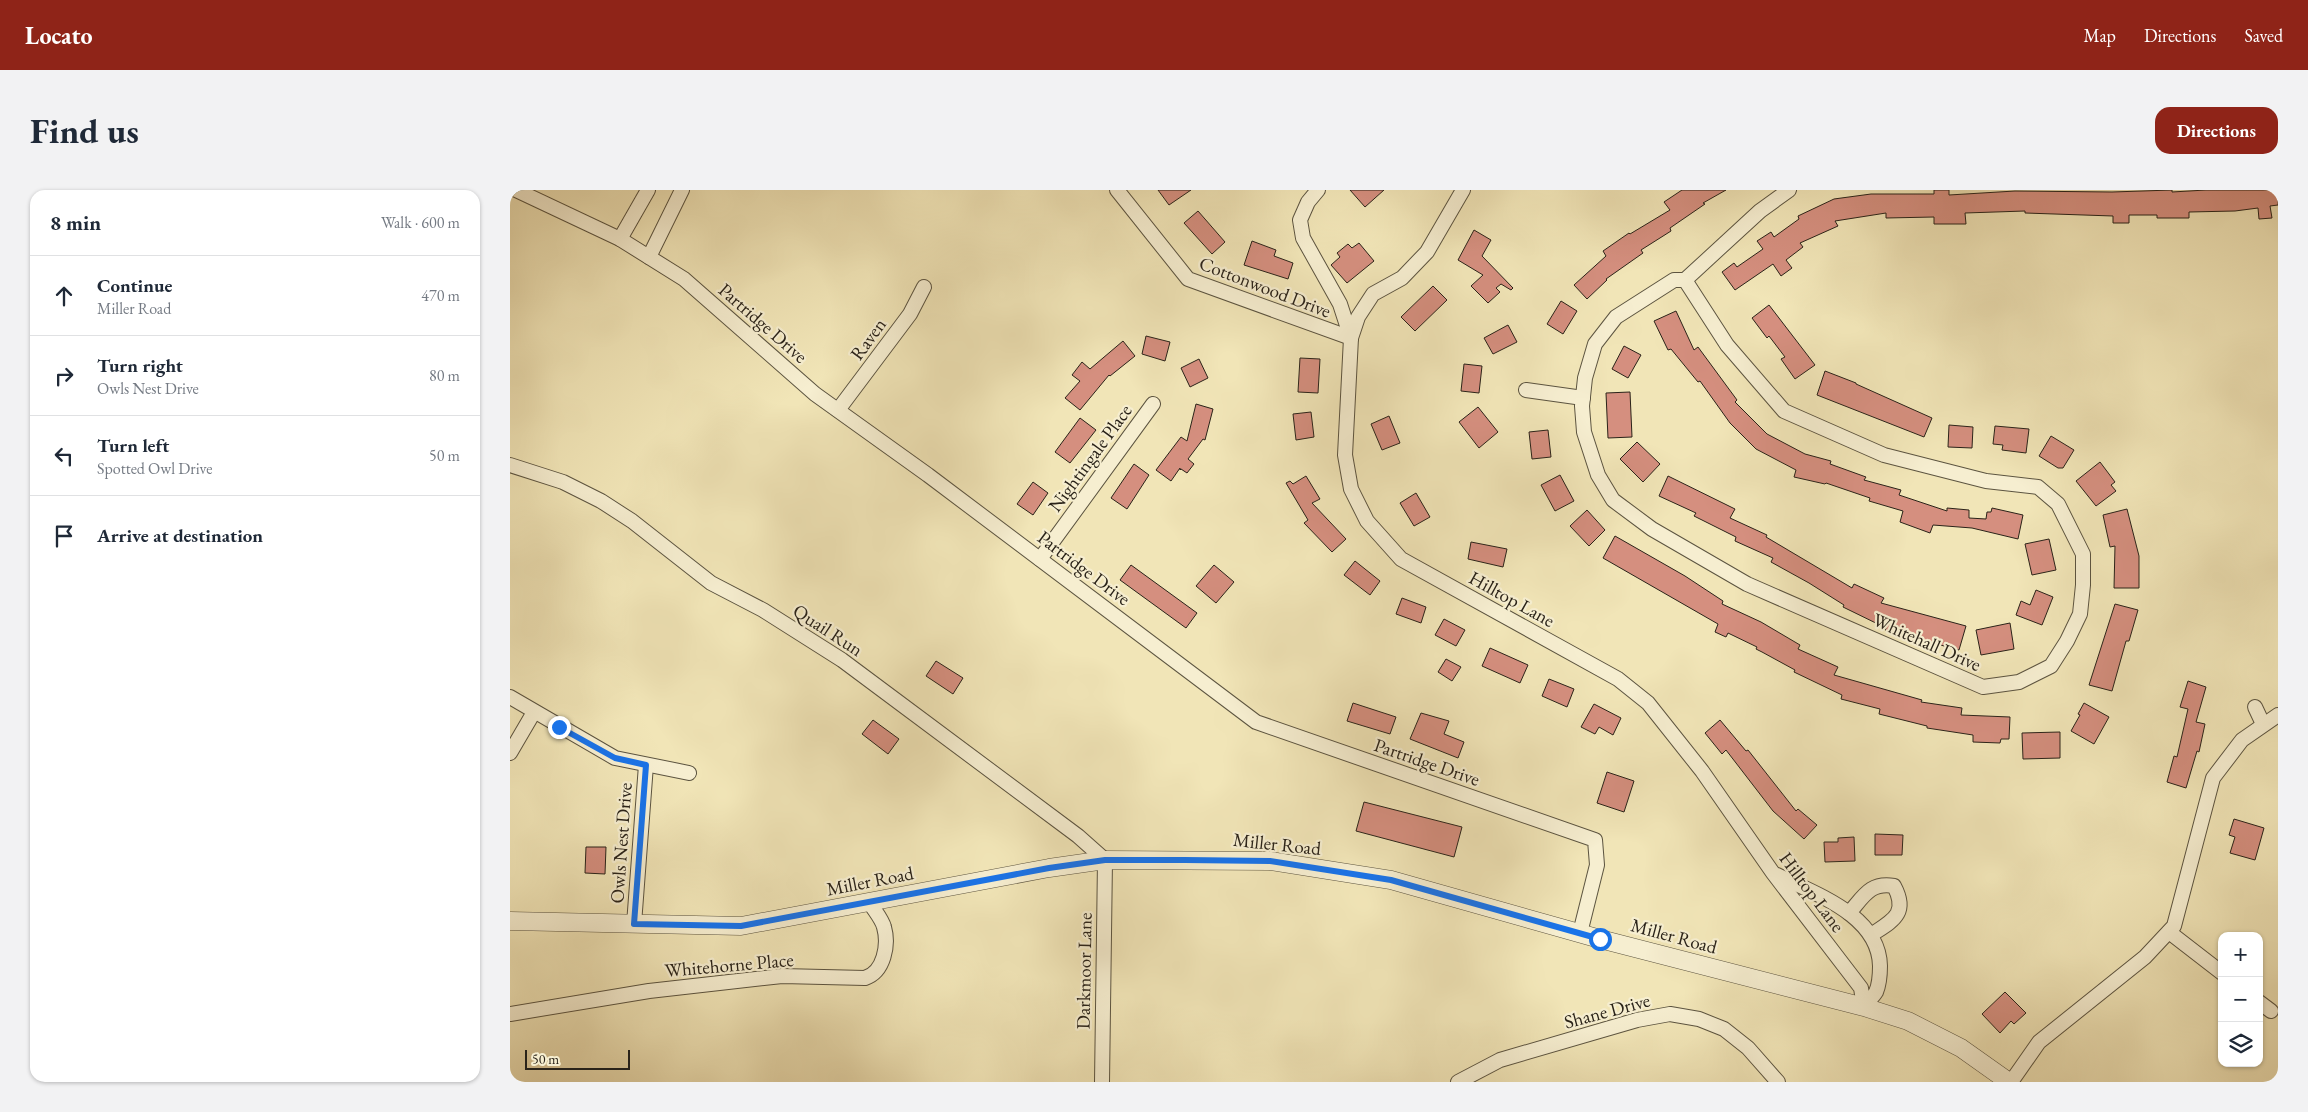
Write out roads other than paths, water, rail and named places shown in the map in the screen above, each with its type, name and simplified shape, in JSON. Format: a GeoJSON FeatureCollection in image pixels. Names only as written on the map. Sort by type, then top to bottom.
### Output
{"type":"FeatureCollection","features":[{"type":"Feature","properties":{"kind":"street","name":"Partridge Drive"},"geometry":{"type":"LineString","coordinates":[[516,190],[620,239],[684,279],[815,394],[1040,559],[1256,722],[1595,840],[1597,865],[1580,933]]}},
{"type":"Feature","properties":{"kind":"street"},"geometry":{"type":"LineString","coordinates":[[620,239],[648,190]]}},
{"type":"Feature","properties":{"kind":"street"},"geometry":{"type":"LineString","coordinates":[[649,257],[682,190]]}},
{"type":"Feature","properties":{"kind":"street","name":"Cottonwood Drive"},"geometry":{"type":"LineString","coordinates":[[1117,190],[1188,279],[1351,338]]}},
{"type":"Feature","properties":{"kind":"street"},"geometry":{"type":"LineString","coordinates":[[1318,190],[1308,202],[1300,220],[1303,238],[1340,304],[1351,338]]}},
{"type":"Feature","properties":{"kind":"street","name":"Hilltop Lane"},"geometry":{"type":"LineString","coordinates":[[1464,190],[1427,252],[1402,278],[1374,294],[1358,317],[1351,338],[1345,455],[1351,489],[1367,521],[1401,559],[1618,679],[1648,703],[1702,771],[1773,873],[1861,988],[1864,1007]]}},
{"type":"Feature","properties":{"kind":"street","name":"Whitehall Drive"},"geometry":{"type":"LineString","coordinates":[[1685,280],[1727,345],[1784,411],[1884,455],[1986,481],[2038,487],[2058,504],[2082,554],[2083,585],[2080,614],[2067,641],[2051,666],[2019,682],[1983,687],[1738,579],[1652,529],[1613,500],[1598,475],[1584,432],[1583,398],[1585,378],[1594,344],[1616,317],[1674,280],[1685,280],[1760,212],[1789,190]]}},
{"type":"Feature","properties":{"kind":"street","name":"Raven"},"geometry":{"type":"LineString","coordinates":[[838,410],[910,314],[924,287]]}},
{"type":"Feature","properties":{"kind":"street"},"geometry":{"type":"LineString","coordinates":[[1526,390],[1583,398]]}},
{"type":"Feature","properties":{"kind":"street","name":"Nightingale Place"},"geometry":{"type":"LineString","coordinates":[[1040,559],[1152,404]]}},
{"type":"Feature","properties":{"kind":"street","name":"Quail Run"},"geometry":{"type":"LineString","coordinates":[[510,465],[563,482],[601,500],[632,521],[710,583],[763,610],[842,660],[1078,836],[1105,860]]}},
{"type":"Feature","properties":{"kind":"street"},"geometry":{"type":"LineString","coordinates":[[510,697],[615,758],[689,773]]}},
{"type":"Feature","properties":{"kind":"street"},"geometry":{"type":"LineString","coordinates":[[2255,707],[2264,724]]}},
{"type":"Feature","properties":{"kind":"street"},"geometry":{"type":"LineString","coordinates":[[510,753],[534,712]]}},
{"type":"Feature","properties":{"kind":"street"},"geometry":{"type":"LineString","coordinates":[[2010,1082],[2039,1042],[2145,957],[2174,926],[2213,778],[2242,740],[2278,714]]}},
{"type":"Feature","properties":{"kind":"street","name":"Owls Nest Drive"},"geometry":{"type":"LineString","coordinates":[[634,924],[646,765]]}},
{"type":"Feature","properties":{"kind":"street","name":"Miller Road"},"geometry":{"type":"LineString","coordinates":[[510,922],[741,926],[1049,868],[1105,860],[1270,861],[1391,880],[1580,933],[1864,1007],[1908,1021],[1962,1048],[2010,1082]]}},
{"type":"Feature","properties":{"kind":"street","name":"Darkmoor Lane"},"geometry":{"type":"LineString","coordinates":[[1102,1082],[1105,860]]}},
{"type":"Feature","properties":{"kind":"street"},"geometry":{"type":"LineString","coordinates":[[1773,873],[1849,913],[1871,935],[1880,952],[1880,972],[1876,991],[1864,1007]]}},
{"type":"Feature","properties":{"kind":"street"},"geometry":{"type":"LineString","coordinates":[[1849,913],[1870,890],[1881,884],[1894,886],[1899,896],[1900,909],[1894,920],[1871,935]]}},
{"type":"Feature","properties":{"kind":"street","name":"Whitehorne Place"},"geometry":{"type":"LineString","coordinates":[[510,1014],[649,991],[782,976],[865,978],[873,975],[882,962],[886,943],[884,925],[870,903]]}},
{"type":"Feature","properties":{"kind":"street"},"geometry":{"type":"LineString","coordinates":[[2169,932],[2218,970]]}},
{"type":"Feature","properties":{"kind":"street"},"geometry":{"type":"LineString","coordinates":[[2263,1005],[2271,1011]]}},
{"type":"Feature","properties":{"kind":"street","name":"Shane Drive"},"geometry":{"type":"LineString","coordinates":[[1458,1082],[1500,1060],[1637,1020],[1670,1014],[1699,1019],[1724,1028],[1748,1048],[1778,1082]]}}]}
